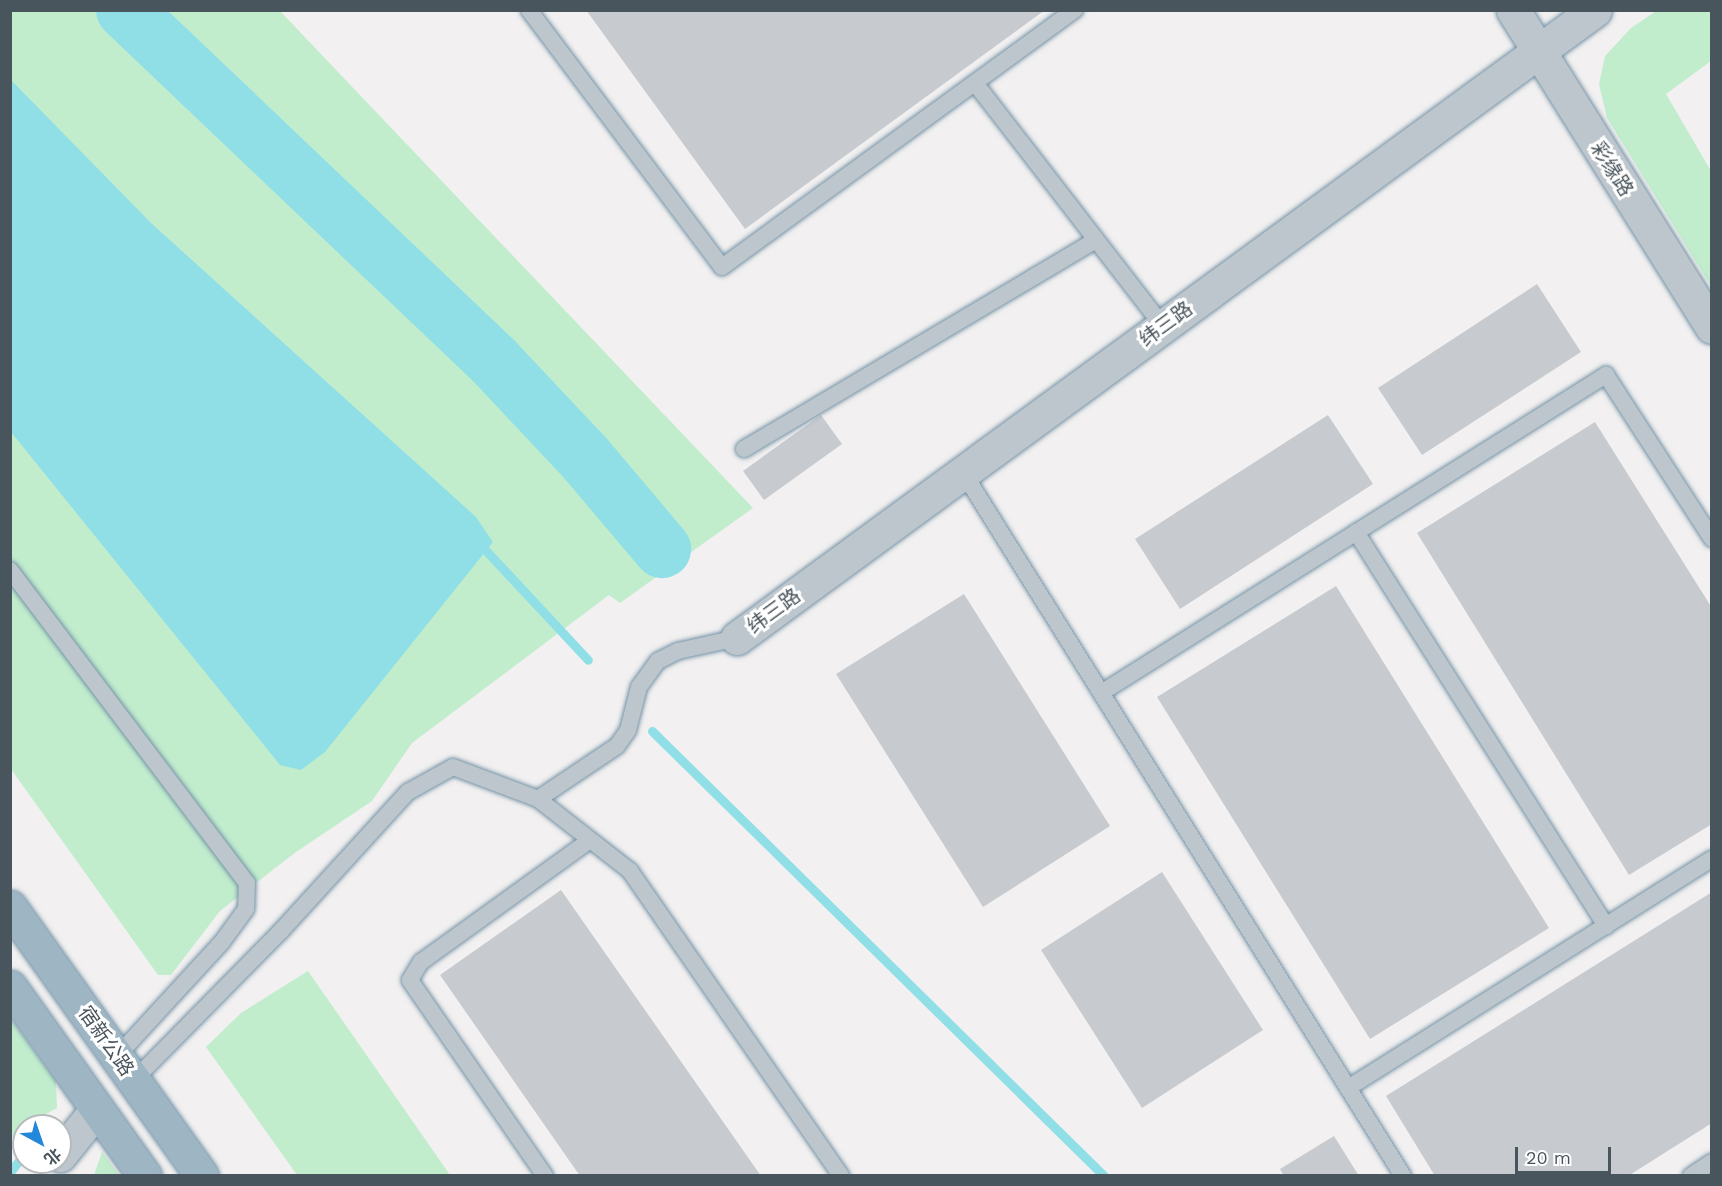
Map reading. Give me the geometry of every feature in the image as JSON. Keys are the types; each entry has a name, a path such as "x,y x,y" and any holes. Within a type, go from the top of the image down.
{"highway":[{"name":"宿新公路","path":"10,907 202,1176"},
{"path":"10,987 145,1176"}],"street":[{"name":"彩缘路","path":"1513,10 1712,327"},
{"name":"纬三路","path":"737,638 1595,10"},
{"path":"72,1140 97,1109"}],"lane":[{"path":"529,10 722,267 1075,10"},
{"path":"975,83 1163,326"},
{"path":"744,449 1096,240"},
{"path":"1101,693 1606,375 1712,539"},
{"path":"963,472 1403,1176"},
{"path":"1356,532 1606,926"},
{"path":"10,570 247,883 246,909 125,1068"},
{"path":"538,800 617,746 628,730 643,680 658,661 678,651 737,638"},
{"path":"125,1068 280,932 408,792 453,767 538,800 630,871 841,1176"},
{"path":"545,1176 410,980 421,962 590,840"},
{"path":"1348,1088 1712,859"},
{"path":"1691,1176 1712,1162"}],"green space":[{"path":"10,11 280,11 753,508 620,603 609,595 412,743 372,801 296,852 220,911 171,975 158,975 11,769"},
{"path":"1656,11 1711,11 1711,61 1666,94 1711,171 1711,286 1607,118 1599,84 1605,56 1631,28"},
{"path":"308,971 450,1175 297,1175 206,1047 241,1013"},
{"path":"10,1018 56,1081 57,1108 46,1114 12,1114 11,1139"},
{"path":"102,1152 119,1175 94,1175"}],"water":[{"path":"10,79 151,223 476,517 493,542 325,752 301,770 280,765 11,432"}],"building":[{"path":"586,10 1045,10 745,229"},
{"path":"1537,284 1581,352 1422,455 1378,388"},
{"path":"821,415 842,444 764,500 743,471"},
{"path":"1328,415 1373,484 1180,609 1135,539"},
{"path":"1595,422 1712,608 1712,824 1629,875 1417,533"},
{"path":"1336,586 1549,928 1370,1039 1157,697"},
{"path":"964,594 1110,826 983,907 836,674"},
{"path":"1162,872 1263,1030 1142,1108 1041,950"},
{"path":"561,890 761,1176 580,1176 440,975"},
{"path":"1712,892 1712,1123 1628,1176 1435,1176 1386,1096"},
{"path":"1334,1136 1359,1176 1284,1176 1280,1169"}],"waterway":[{"path":"125,10 494,361 586,459 662,549"},
{"path":"478,542 588,660"},
{"path":"652,731 1104,1176"}]}
